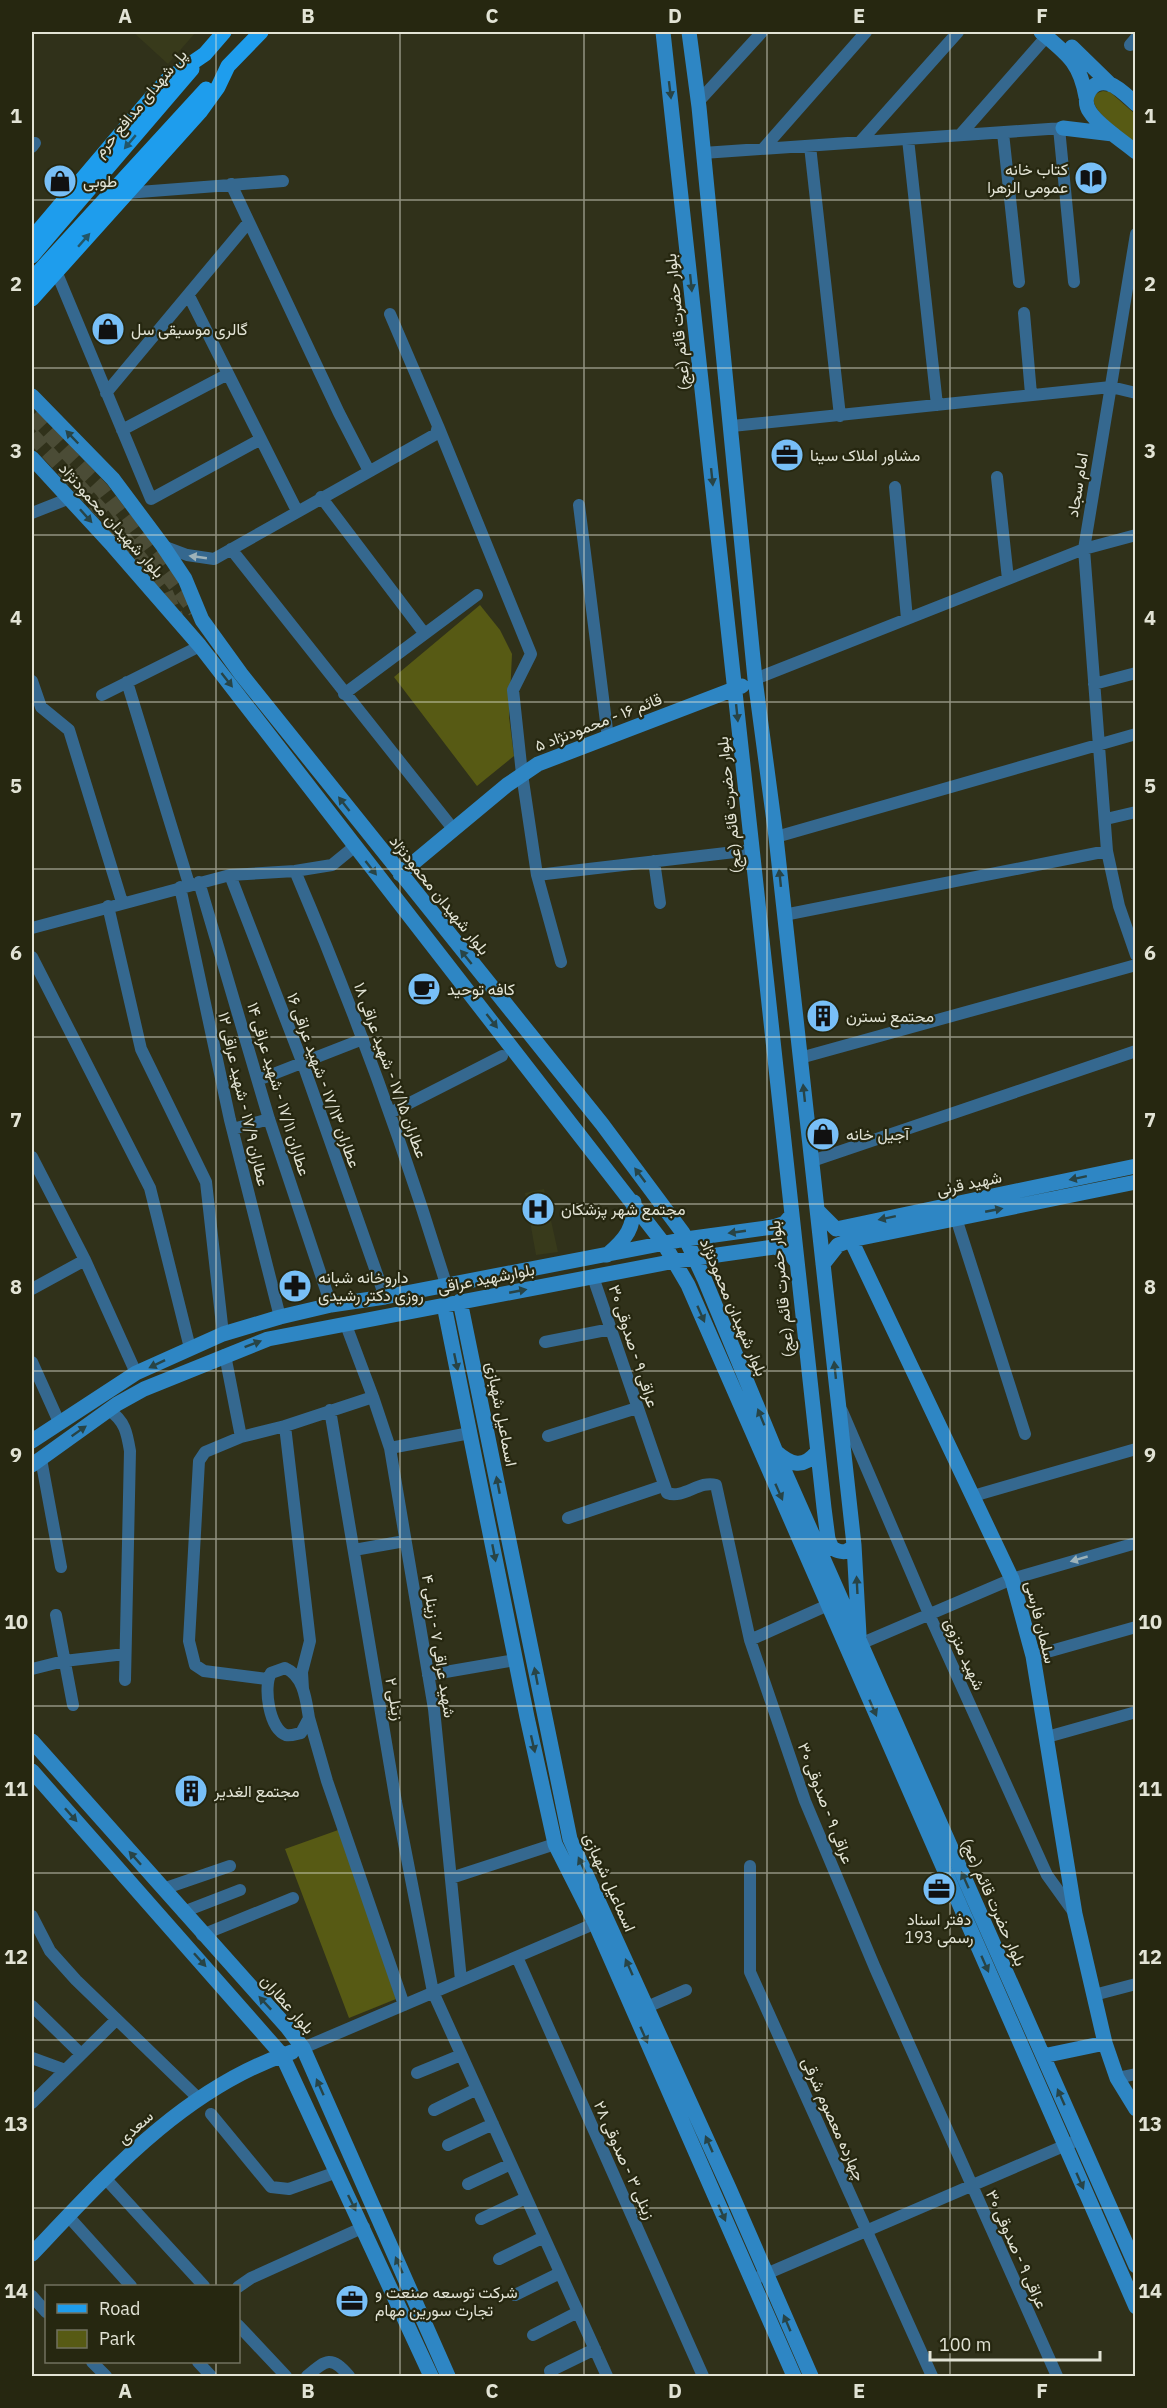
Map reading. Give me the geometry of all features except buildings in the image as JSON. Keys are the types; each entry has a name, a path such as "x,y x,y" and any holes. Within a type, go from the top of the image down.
{"main road":[{"path":"32,238 155,93 185,66 204,54 224,32"},
{"path":"32,279 261,32"},
{"name":"بلوار حضرت قائم (عج)","path":"663,32 817,1452 828,1539 832,1548 841,1552 850,1550 854,1545"},
{"name":"بلوار حضرت قائم (عج)","path":"689,32 699,101 755,679 776,837 854,1545 855,1649 1064,2146 1136,2307"},
{"path":"1048,33 1123,89 1136,104"},
{"path":"1048,33 1077,66 1082,77 1090,114 1136,152"},
{"name":"پل شهدای مدافع حرم","path":"32,256 204,54"},
{"path":"32,300 126,192 200,112 218,87 228,66"},
{"path":"1061,128 1072,122 1090,90 1096,85 1123,89"},
{"path":"1061,128 1115,135"},
{"path":"678,158 703,153"},
{"name":"بلوار شهیدان محمودنژاد","path":"32,396 112,479 185,579 202,620 241,674 602,1124 669,1212 686,1239 695,1259 855,1649"},
{"name":"بلوار شهیدان محمودنژاد","path":"32,458 200,646 354,847 634,1202 664,1244 688,1285 828,1605 855,1649"},
{"name":"قائم ۱۶ - محمودنژاد ۵","path":"400,874 522,774 538,764 735,689 755,679"},
{"name":"شهید قرنی","path":"836,1228 1136,1167"},
{"name":"شهید قرنی","path":"845,1242 1136,1182"},
{"path":"607,1255 620,1245 630,1231 634,1218 634,1202"},
{"path":"817,1210 836,1228"},
{"name":"بلوارشهید عراقی","path":"32,1441 136,1373 223,1334 280,1317 331,1305 385,1297 686,1239 773,1227 785,1223 791,1216"},
{"path":"773,1227 783,1232 784,1239 774,1247"},
{"name":"سلمان فارسی","path":"836,1228 832,1234 832,1241 845,1242 973,1496 1012,1579 1033,1656 1075,1914 1105,2043 1118,2078 1136,2109"},
{"path":"823,1264 845,1242"},
{"path":"774,1247 789,1252 795,1260"},
{"name":"بلوارشهید عراقی","path":"36,1462 109,1410 144,1389 268,1339 460,1301 675,1262 774,1247"},
{"name":"اسماعیل شهبازی","path":"460,1301 570,1839 601,1921 759,2277 811,2376"},
{"name":"اسماعیل شهبازی","path":"444,1305 515,1660 555,1844 601,1921 647,2007 759,2277 794,2376"},
{"path":"776,1452 787,1461 801,1464 817,1452"},
{"name":"بلوار حضرت قائم (عج)","path":"855,1649 1043,2056 1136,2266"},
{"name":"بلوار عطاران","path":"32,1741 202,1935 288,2028 303,2048 448,2376"},
{"path":"32,1771 39,1788 282,2055 364,2227 431,2376"},
{"path":"1043,2056 1105,2043"},
{"name":"سعدی","path":"32,2254 105,2178 175,2115 198,2098 282,2055 303,2048"}],"street":[{"path":"699,101 762,32"},
{"path":"764,149 866,32"},
{"path":"860,142 958,32"},
{"path":"960,135 1048,33"},
{"path":"703,153 1061,128 1074,282"},
{"path":"1003,133 1019,282"},
{"path":"908,139 937,405"},
{"path":"810,146 840,416"},
{"path":"126,192 283,181"},
{"path":"231,184 369,471"},
{"path":"106,393 248,223"},
{"name":"امام سجاد","path":"1136,234 1130,295 1111,387 1084,549 1107,851 1119,906 1136,955"},
{"path":"56,271 151,499 261,439"},
{"path":"189,296 297,511"},
{"path":"1024,313 1031,394"},
{"path":"390,314 531,654 513,690 522,774 537,875 561,962"},
{"path":"122,430 228,374"},
{"path":"732,426 1111,387 1136,393"},
{"path":"163,546 187,555 214,559 321,497 431,438 436,434 438,426"},
{"path":"998,477 1008,579"},
{"path":"895,487 907,619"},
{"path":"321,497 424,633"},
{"path":"32,513 70,498"},
{"path":"579,505 608,738"},
{"path":"755,679 1084,549 1136,535"},
{"path":"231,549 454,830"},
{"path":"344,694 477,595"},
{"path":"102,695 200,646"},
{"path":"1095,684 1136,673"},
{"path":"32,681 40,706 69,730 122,902"},
{"path":"127,682 189,884"},
{"path":"776,837 1136,734"},
{"path":"1106,819 1136,812"},
{"path":"32,928 189,884 230,875 295,871 332,865 354,847"},
{"path":"537,875 752,850"},
{"path":"784,915 1107,851"},
{"path":"654,861 660,903"},
{"name":"عطاران ۱۷/۱۵ - شهید عراقی ۱۸","path":"295,871 332,957 408,1161 446,1284"},
{"name":"عطاران ۱۷/۱۳ - شهید عراقی ۱۶","path":"230,875 303,1064 385,1297"},
{"name":"عطاران ۱۷/۱۱ - شهید عراقی ۱۴","path":"189,884 258,1080 331,1305"},
{"name":"عطاران ۱۷/۹ - شهید عراقی ۱۲","path":"189,884 232,1129 280,1317"},
{"path":"108,906 141,1048 207,1182 223,1334"},
{"path":"32,957 150,1188 190,1348"},
{"path":"800,1058 1136,965"},
{"path":"258,1080 363,1039"},
{"path":"812,1161 1136,1051"},
{"path":"390,1113 502,1056"},
{"path":"232,1129 269,1119"},
{"path":"32,1157 85,1260 136,1373"},
{"path":"956,1218 1025,1434"},
{"path":"32,1289 85,1260"},
{"name":"عراقی ۹ - صدوقی ۳۰","path":"593,1277 667,1493 676,1495 709,1483 716,1485 750,1640 805,1801 971,2186 1057,2376"},
{"name":"شهید عراقی ۷ - زینلی ۴","path":"346,1325 374,1396 390,1448 434,1709 461,1980"},
{"path":"545,1342 611,1329"},
{"path":"225,1355 241,1437"},
{"path":"32,1362 59,1422"},
{"path":"267,1679 204,1671 195,1665 193,1660 189,1641 199,1461 205,1452 241,1437 374,1396"},
{"name":"شهید منزوی","path":"838,1402 929,1614 1047,1875 1075,1914"},
{"path":"548,1436 637,1408"},
{"path":"109,1410 119,1417 127,1429 130,1451 125,1680"},
{"name":"زینلی ۲","path":"330,1410 396,1802 433,1992 607,2376"},
{"path":"285,1425 310,1641 302,1672 309,1719 327,1781 404,2005"},
{"path":"390,1448 470,1433"},
{"path":"973,1496 1136,1449"},
{"path":"36,1462 61,1567"},
{"path":"568,1518 663,1486"},
{"path":"354,1550 405,1541"},
{"path":"855,1649 929,1614 1012,1579 1136,1543"},
{"path":"750,1640 828,1605"},
{"path":"56,1615 73,1705"},
{"path":"1033,1656 1136,1627"},
{"path":"32,1669 64,1661 124,1654"},
{"path":"428,1675 515,1660"},
{"path":"303,1689 293,1671 285,1668 271,1672 267,1679 269,1704 279,1730 285,1735 301,1733 309,1719"},
{"path":"1047,1737 1136,1712"},
{"path":"452,1878 555,1844"},
{"path":"163,1889 230,1866"},
{"name":"چهارده معصوم شرقی","path":"750,1866 750,1971 932,2376"},
{"path":"183,1912 240,1890"},
{"path":"202,1935 293,1899"},
{"path":"32,1916 50,1950 76,1980 198,2098"},
{"path":"303,2048 601,1921"},
{"name":"زینلی ۳ - صدوقی ۲۸","path":"517,1957 703,2376"},
{"path":"1094,1995 1136,1984"},
{"path":"647,2007 686,1989"},
{"path":"32,2006 81,2054"},
{"path":"32,2103 116,2020"},
{"path":"417,2073 461,2055"},
{"path":"32,2058 65,2070"},
{"path":"1118,2078 1136,2074"},
{"path":"434,2110 477,2089"},
{"path":"211,2114 271,2187 289,2189 337,2172"},
{"path":"448,2145 493,2124"},
{"path":"759,2277 1080,2139"},
{"path":"468,2184 511,2164"},
{"path":"105,2178 203,2285"},
{"path":"481,2219 526,2198"},
{"path":"68,2216 130,2285"},
{"path":"240,2286 251,2278 364,2227"},
{"path":"499,2259 544,2237"},
{"path":"515,2295 560,2272"},
{"path":"32,2296 45,2311"},
{"path":"533,2335 578,2312"},
{"path":"240,2327 286,2376"},
{"path":"550,2371 595,2349"},
{"path":"307,2376 324,2362 330,2361 339,2365 349,2376"},
{"path":"94,2363 106,2376"},
{"path":"200,2363 211,2376"}],"shaded area":[{"path":"133,32 196,32 168,64"},
{"name":"مجتمع شهر پزشکان","path":"544,1189 558,1252 536,1255 525,1193"}],"green space":[{"path":"1103,91 1110,92 1135,114 1135,143 1097,109 1094,101 1095,95"},
{"path":"480,605 500,630 512,654 509,717 514,756 477,786 394,677"},
{"path":"341,1829 396,1999 349,2018 285,1849"}],"tunnel":[{"path":"32,416 102,490 195,611"},
{"path":"32,435 111,521 164,589 176,617"}],"place":[{"name":"کتاب خانه عمومی الزهرا","path":"1091,178"},
{"name":"طوبی","path":"60,181"},
{"name":"گالری موسیقی سل","path":"108,329"},
{"name":"مشاور املاک سینا","path":"787,455"},
{"name":"کافه توحید","path":"424,989"},
{"name":"محتمع نسترن","path":"823,1016"},
{"name":"آجیل خانه","path":"823,1134"},
{"name":"مجتمع شهر پزشکان","path":"538,1209"},
{"name":"داروخانه شبانه روزی دکتر رشیدی","path":"295,1286"},
{"name":"مجتمع الغدیر","path":"191,1791"},
{"name":"دفتر اسناد رسمی 193","path":"939,1889"},
{"name":"شرکت توسعه صنعت و تجارت سورین مهام","path":"352,2301"}]}
